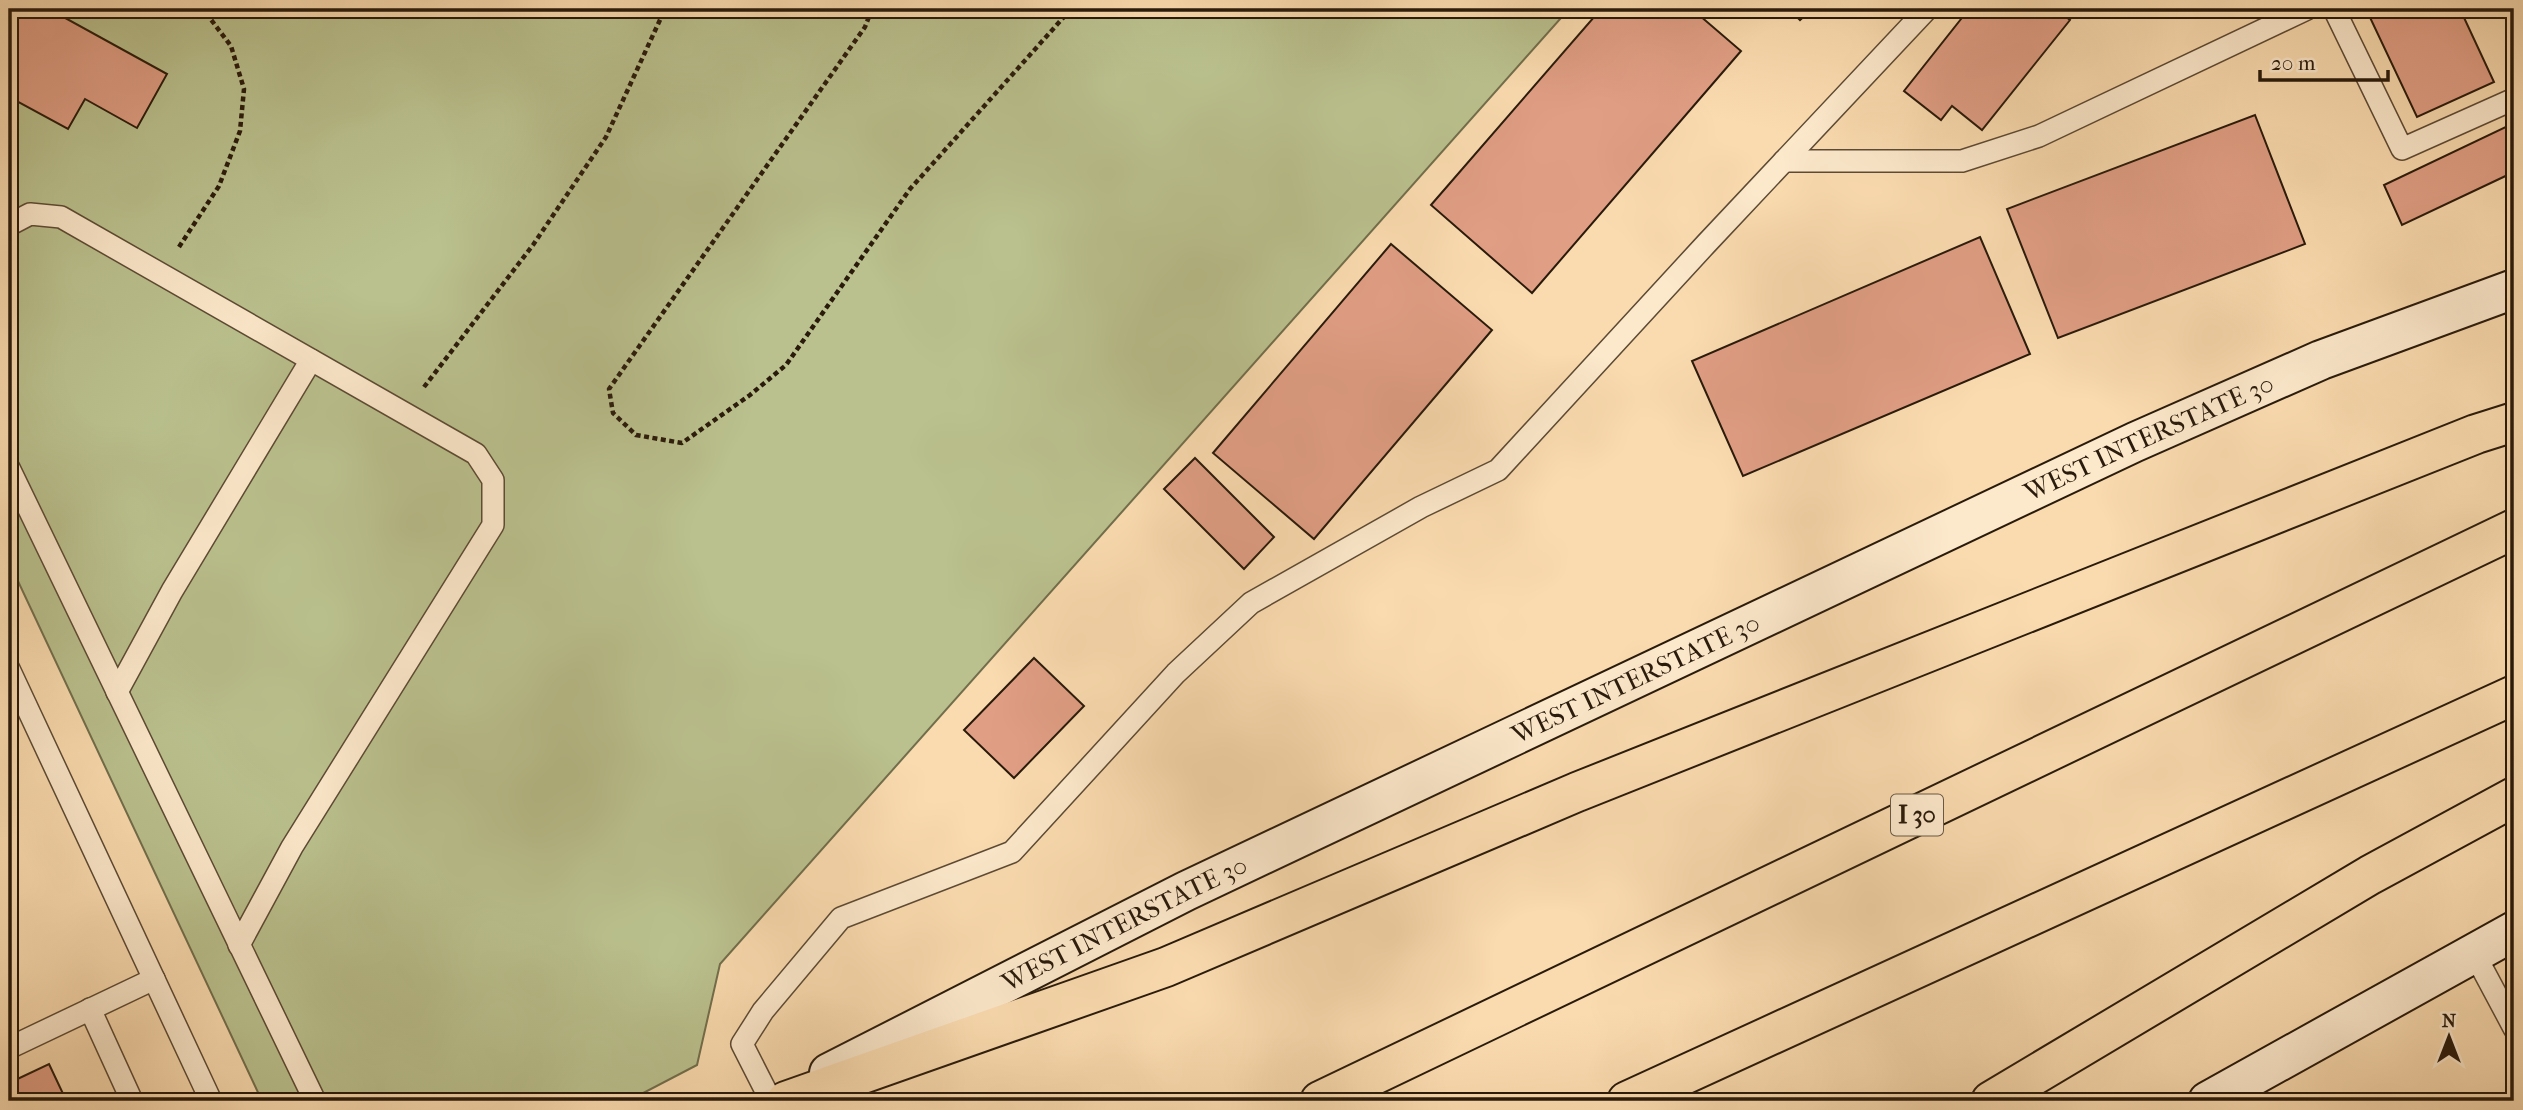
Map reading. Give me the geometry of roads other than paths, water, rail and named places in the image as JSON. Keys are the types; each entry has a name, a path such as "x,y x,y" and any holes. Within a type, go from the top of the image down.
{"highway":[{"path":"786,1101 1166,967 1577,792 2476,434 2514,422"},
{"name":"I 30","path":"1320,1101 2514,529"},
{"path":"1627,1101 2514,695"},
{"path":"1991,1101 2370,875 2514,797"}],"main road":[{"name":"WEST INTERSTATE 30","path":"771,1101 1186,891 2135,442 2321,360 2514,289"},
{"path":"2208,1101 2514,931"}],"lane":[{"path":"771,1101 742,1044 763,1011 841,918 1012,852 1176,673 1251,603 1421,507 1498,470 1927,9"},
{"path":"1784,160 1962,161 2039,136 2307,9"},
{"path":"2334,9 2402,149 2514,99"},
{"path":"9,225 30,214 61,217 476,454 493,480 493,525 292,847 239,944"},
{"path":"117,692 172,591 311,360"},
{"path":"9,468 315,1101"},
{"path":"9,669 211,1101"},
{"path":"2474,953 2514,1028"},
{"path":"9,1048 154,979"},
{"path":"90,1009 132,1101"}]}
